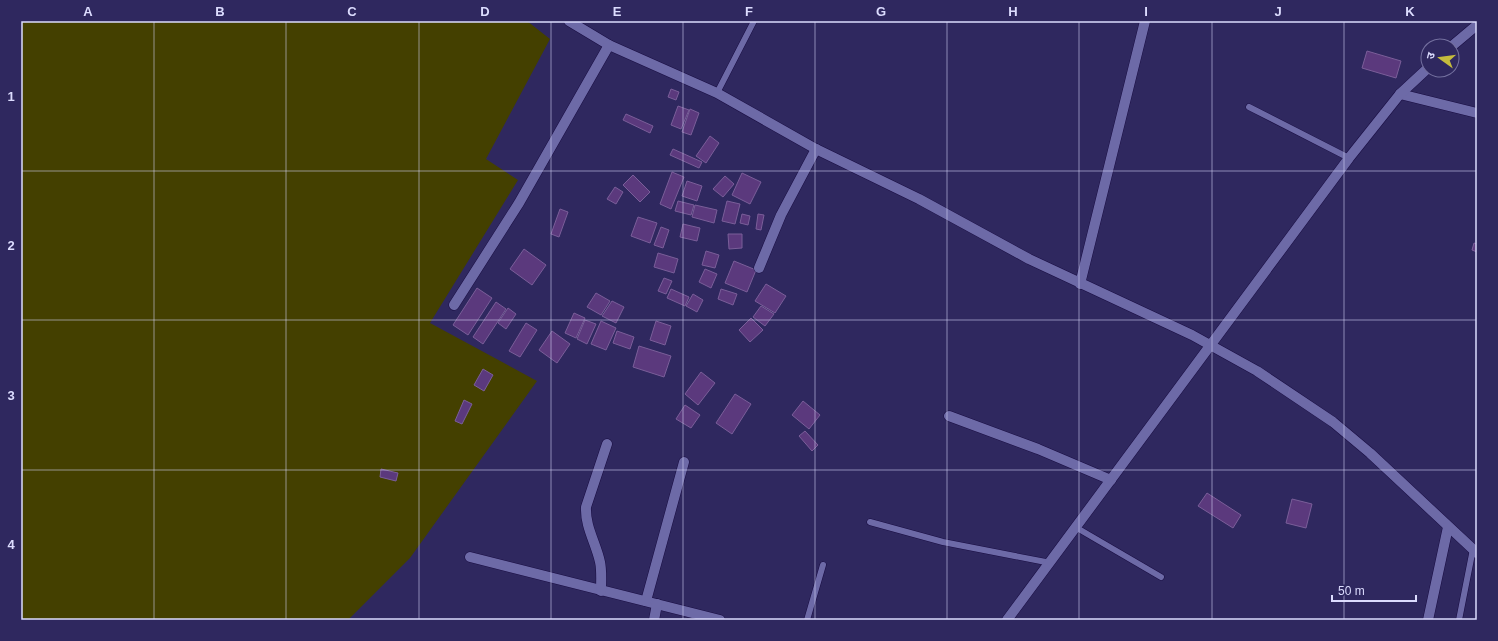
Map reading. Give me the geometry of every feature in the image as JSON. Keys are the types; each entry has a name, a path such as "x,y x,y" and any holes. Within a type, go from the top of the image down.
{"street":[{"path":"569,21 609,44 716,92 816,149 919,199 1010,249 1080,284 1210,344 1257,371 1333,422 1370,453 1475,551"},
{"path":"1080,284 1145,21"},
{"path":"1460,39 1477,25"},
{"path":"454,305 519,203 609,44"},
{"path":"1007,620 1077,528 1210,344 1349,158 1400,94 1420,75"},
{"path":"1400,94 1477,113"},
{"path":"759,268 781,215 816,149"},
{"path":"949,416 1038,449 1111,480"},
{"path":"601,591 600,563 588,527 586,507 607,444"},
{"path":"646,601 684,462"},
{"path":"1428,620 1448,527"},
{"path":"470,557 720,620"},
{"path":"654,620 657,604"}],"lane":[{"path":"716,92 754,21"},
{"path":"1249,107 1349,158"},
{"path":"870,522 943,542 1051,563"},
{"path":"1077,528 1161,577"},
{"path":"1460,620 1475,551"},
{"path":"807,620 823,565"}],"shaded area":[{"path":"21,21 527,21 550,39 486,159 518,180 430,323 537,381 410,558 348,620 21,620"}],"building":[{"path":"1367,51 1401,61 1396,78 1362,68"},
{"path":"671,89 679,92 676,100 668,97"},
{"path":"678,106 689,110 681,129 671,125"},
{"path":"690,109 699,113 691,135 682,132"},
{"path":"626,114 653,126 650,133 623,120"},
{"path":"710,136 719,143 706,163 696,156"},
{"path":"673,149 702,162 699,168 670,155"},
{"path":"672,172 684,177 671,209 660,204"},
{"path":"742,173 761,182 750,204 732,195"},
{"path":"633,175 650,192 640,202 623,185"},
{"path":"725,176 734,184 723,197 713,189"},
{"path":"687,181 702,186 697,201 682,196"},
{"path":"615,187 623,192 616,204 607,199"},
{"path":"678,201 694,205 691,215 675,211"},
{"path":"727,201 740,204 735,224 722,221"},
{"path":"695,205 717,210 714,223 692,217"},
{"path":"560,209 568,212 559,237 551,234"},
{"path":"742,214 750,216 748,225 740,223"},
{"path":"758,214 764,215 761,230 756,229"},
{"path":"638,217 657,223 650,243 631,236"},
{"path":"683,224 700,228 697,241 680,237"},
{"path":"661,227 669,230 663,248 654,245"},
{"path":"728,234 742,234 742,248 729,249"},
{"path":"1474,243 1477,244 1477,252 1472,250"},
{"path":"524,249 546,265 532,285 510,269"},
{"path":"706,251 719,255 715,268 702,265"},
{"path":"658,253 678,259 674,273 654,267"},
{"path":"734,261 756,270 747,292 725,283"},
{"path":"705,269 717,274 711,288 699,282"},
{"path":"664,278 672,281 666,294 658,291"},
{"path":"766,284 786,296 775,313 755,301"},
{"path":"477,288 492,298 468,335 453,325"},
{"path":"671,289 689,297 685,306 667,298"},
{"path":"721,289 737,294 733,305 718,299"},
{"path":"596,293 610,301 601,315 587,307"},
{"path":"693,294 703,300 697,312 686,306"},
{"path":"612,301 624,307 616,323 602,316"},
{"path":"496,302 506,309 483,344 473,337"},
{"path":"761,306 774,314 765,326 753,317"},
{"path":"508,308 516,314 506,329 498,323"},
{"path":"574,313 585,318 576,338 565,333"},
{"path":"751,318 763,330 750,342 739,330"},
{"path":"585,320 596,324 587,344 577,339"},
{"path":"601,321 616,328 606,350 591,344"},
{"path":"656,321 671,326 665,345 650,340"},
{"path":"526,323 537,330 520,357 509,351"},
{"path":"552,331 570,344 557,363 539,350"},
{"path":"617,331 634,337 630,349 613,343"},
{"path":"639,346 671,356 664,377 633,367"},
{"path":"483,369 493,375 484,391 474,385"},
{"path":"701,372 715,383 698,405 685,394"},
{"path":"735,394 751,404 732,434 716,423"},
{"path":"464,400 472,404 462,424 455,421"},
{"path":"803,401 820,415 809,429 792,415"},
{"path":"685,405 700,415 691,428 676,419"},
{"path":"805,431 818,445 812,451 799,436"},
{"path":"381,469 398,473 396,481 380,477"},
{"path":"1207,493 1241,515 1233,528 1198,506"},
{"path":"1292,499 1312,504 1306,528 1286,523"}]}
